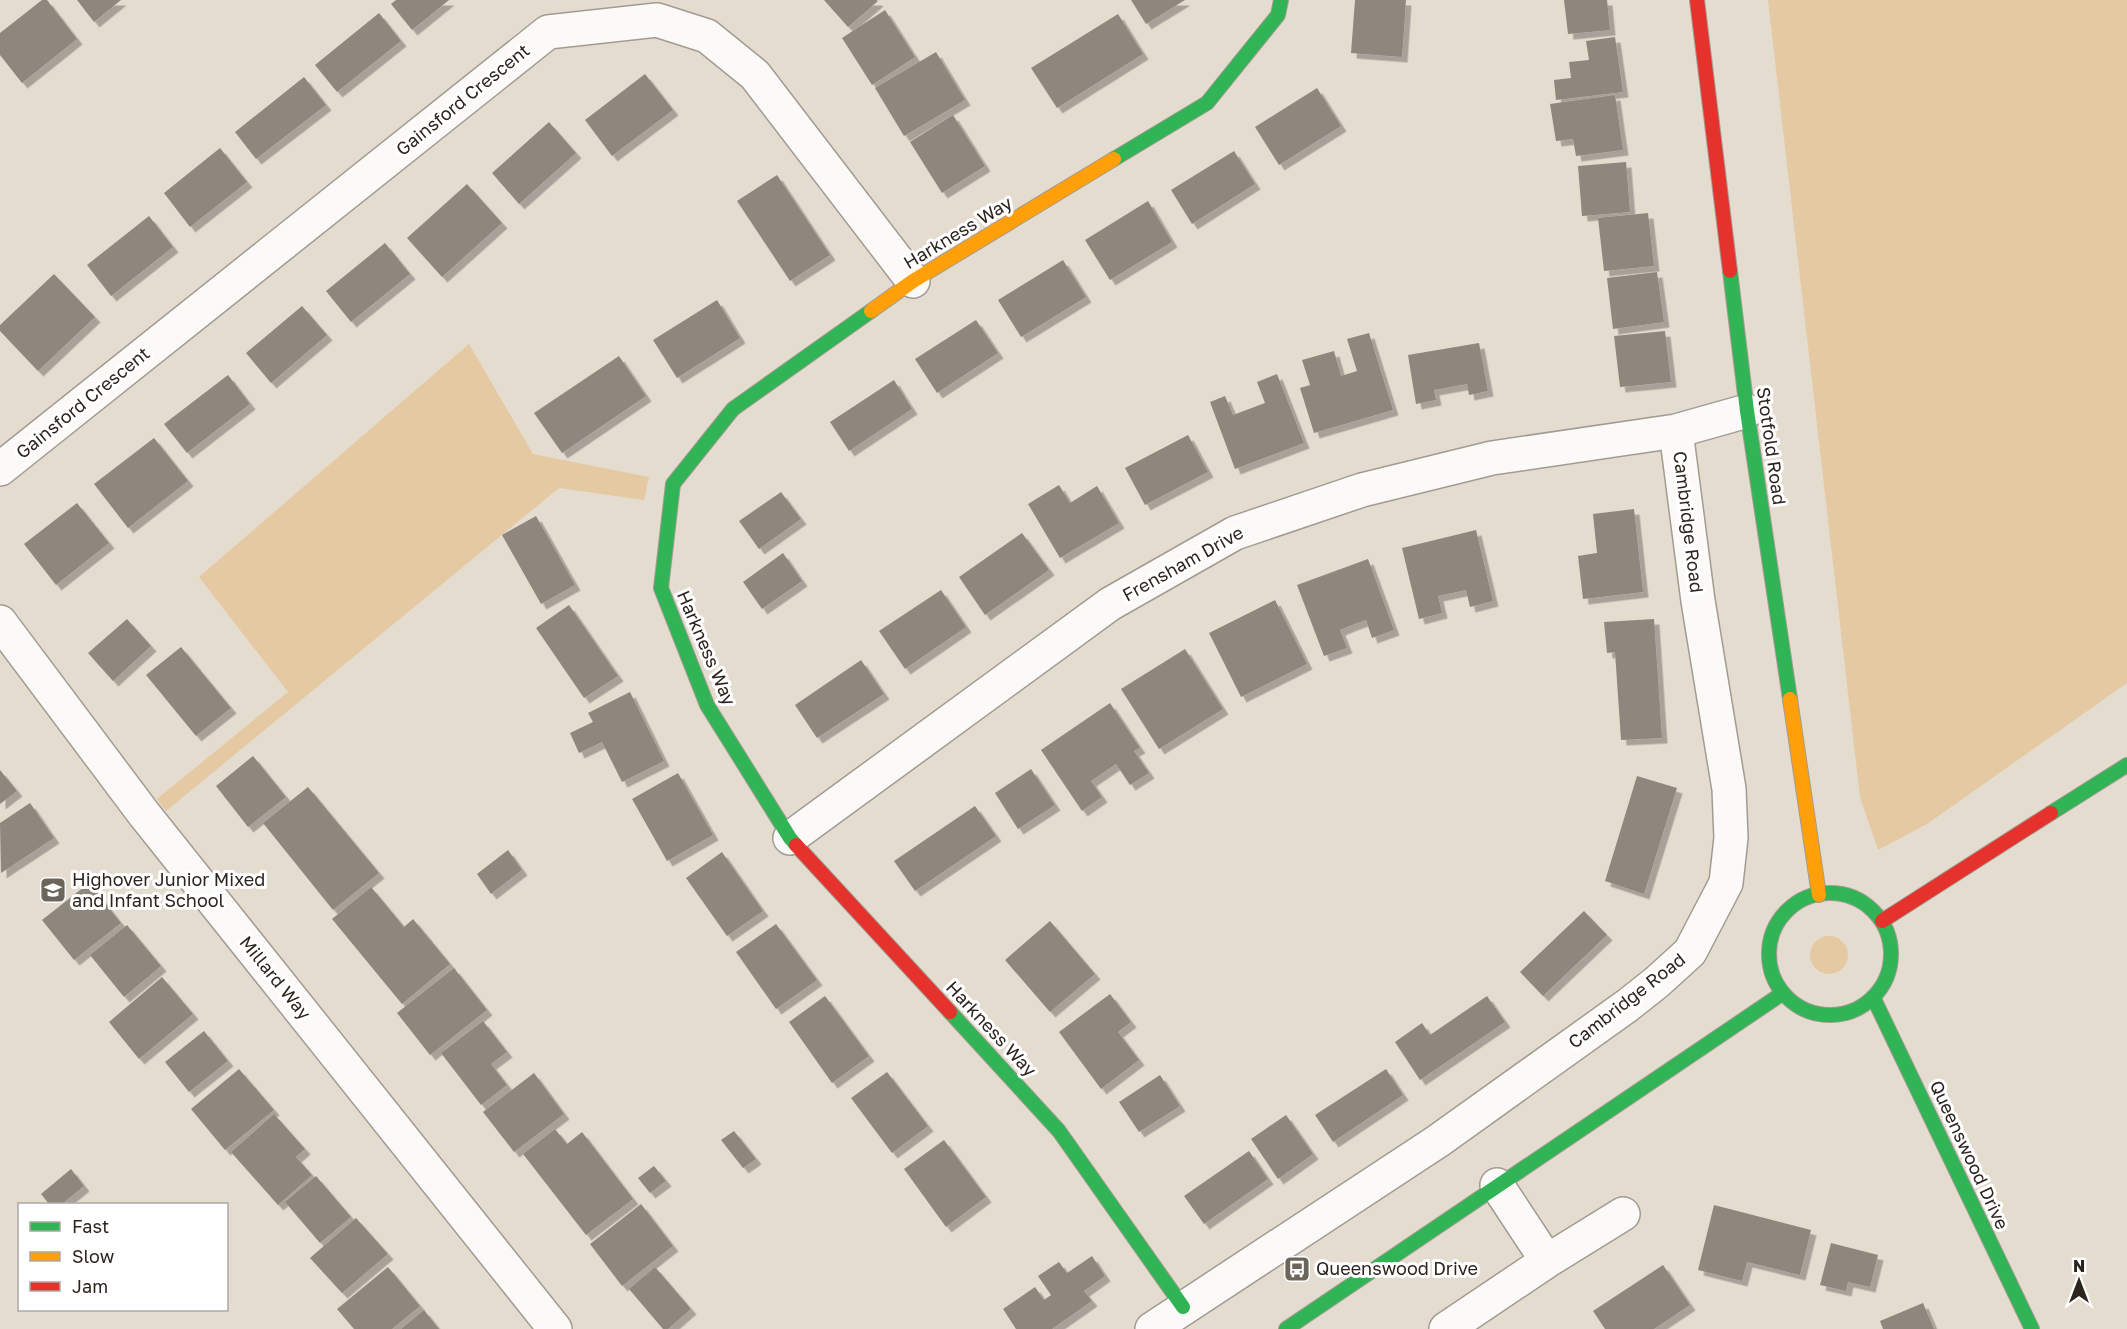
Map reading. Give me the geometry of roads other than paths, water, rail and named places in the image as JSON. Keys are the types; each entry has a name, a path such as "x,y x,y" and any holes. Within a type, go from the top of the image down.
{"street":[{"name":"Harkness Way","path":"1183,1307 1059,1131 790,838 707,705 661,588 673,484 733,408 913,282 1207,103 1278,15 1281,0"},
{"name":"Stotfold Road","path":"1697,0 1747,411 1819,895"},
{"name":"Gainsford Crescent","path":"0,469 548,32 657,20 707,36 755,75 913,282"},
{"name":"Frensham Drive","path":"790,838 1110,604 1235,532 1362,490 1492,458 1676,431 1747,411"},
{"name":"Cambridge Road","path":"1152,1329 1438,1141 1628,1005 1690,952 1726,883 1731,838 1729,789 1698,601 1676,431"},
{"name":"Millard Way","path":"0,622 144,814 555,1329"},
{"path":"1882,921 2127,765"},
{"path":"1844,894 1864,903 1882,921 1889,938 1891,957 1887,976 1873,998 1849,1012 1832,1015 1812,1013 1796,1005 1783,993 1774,979 1768,961 1770,939 1776,925 1792,906 1801,900 1819,895 1844,894"},
{"path":"1286,1329 1783,993"},
{"name":"Queenswood Drive","path":"1873,998 2032,1329"},
{"path":"1497,1185 1547,1261"},
{"path":"1446,1329 1547,1261 1623,1214"}],"place":[{"name":"Highover Junior Mixed and Infant School","path":"53,890"},
{"name":"Queenswood Drive","path":"1297,1269"}]}
